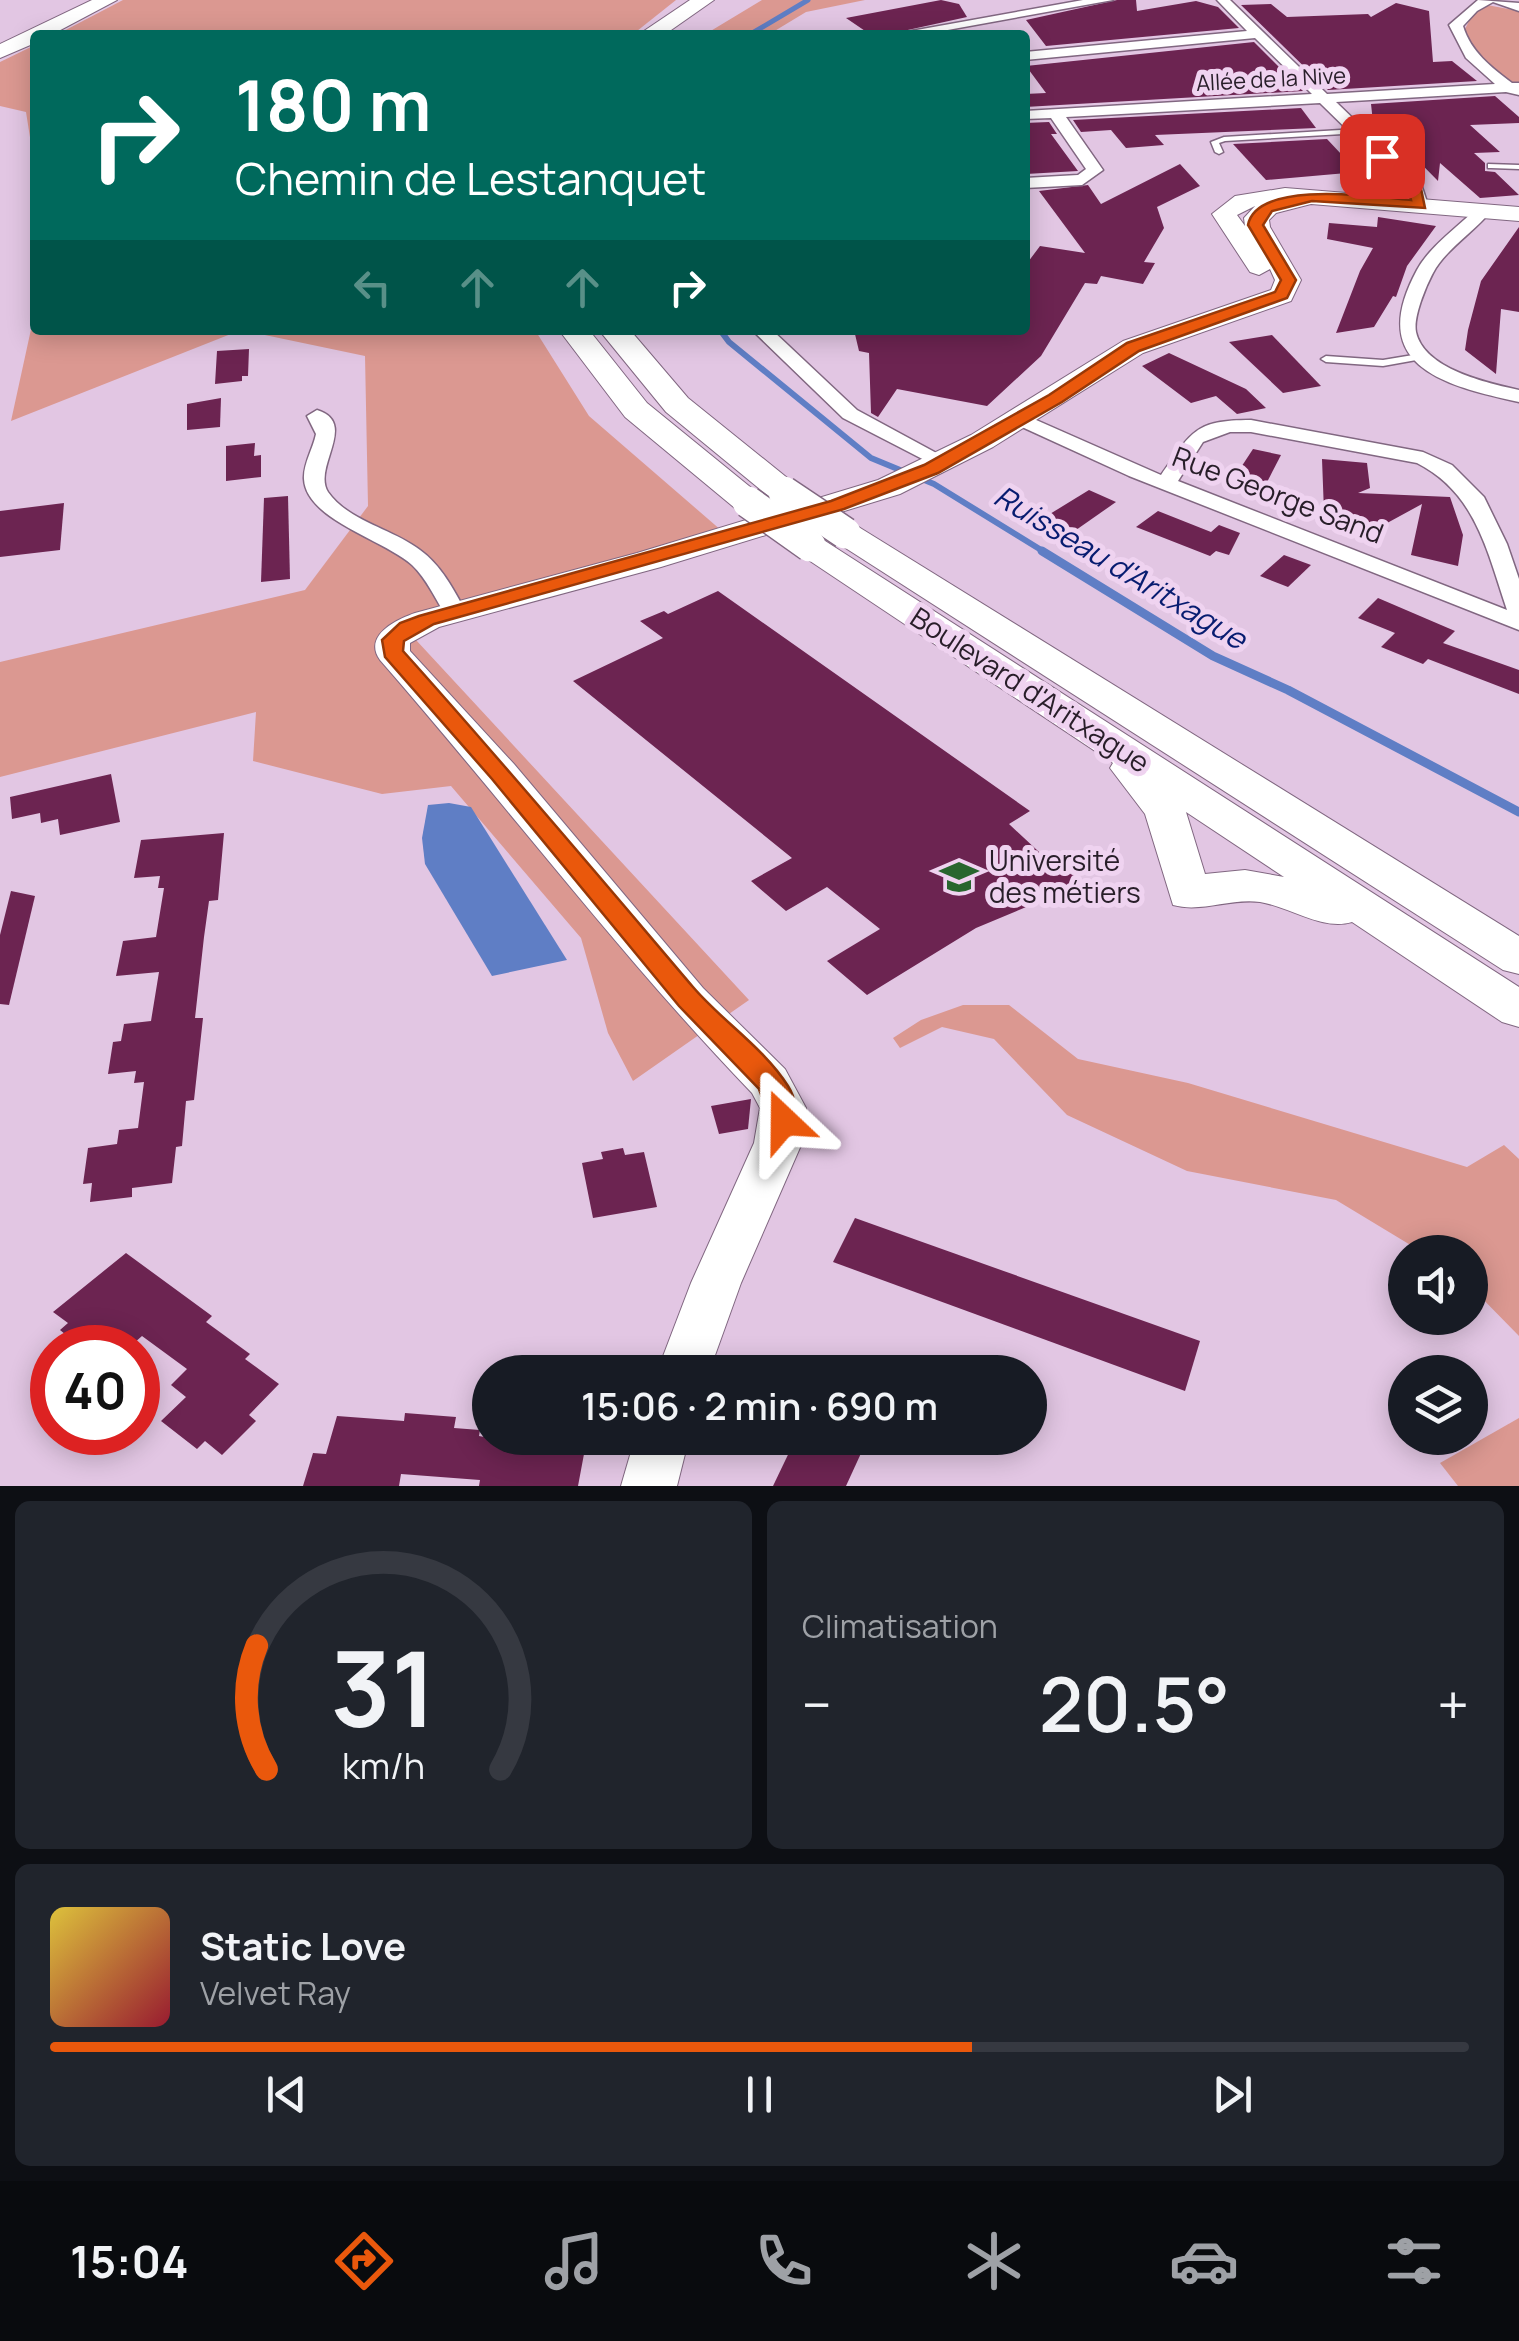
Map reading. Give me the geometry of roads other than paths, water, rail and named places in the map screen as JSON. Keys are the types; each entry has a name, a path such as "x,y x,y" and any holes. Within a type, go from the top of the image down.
{"main road":[{"path":"657,30 704,0"},
{"path":"690,30 732,0"},
{"name":"Boulevard d'Aritxague","path":"578,335 636,410 748,502 828,540 1519,958"},
{"name":"Boulevard d'Aritxague","path":"618,335 677,405 784,492 828,540 1105,739 1519,1010"},
{"path":"1105,739 1164,811 1189,894 1207,886 1239,884 1293,892 1399,931"}],"street":[{"path":"45,30 107,0"},
{"path":"926,30 1107,0"},
{"path":"1223,0 1415,187 1420,205"},
{"path":"1488,0 1463,15 1456,25 1458,36 1473,59 1516,90"},
{"path":"1498,0 1519,8"},
{"path":"1030,56 1257,34"},
{"path":"0,52 30,37"},
{"name":"Allée de la Nive","path":"1030,115 1516,90"},
{"path":"1030,183 1082,180 1095,170 1056,114"},
{"path":"689,1355 778,1143 783,1108 769,1081 688,999 392,652 393,640 408,627 455,612 649,560 923,472 1133,347 1282,295 1288,280 1286,271 1259,235 1256,218 1267,208 1312,197 1519,214"},
{"path":"1483,211 1426,269 1407,322 1411,347 1420,357 1463,380 1519,396"},
{"path":"766,335 850,414 923,472"},
{"name":"Rue George Sand","path":"1025,414 1166,483 1519,623"},
{"path":"317,416 326,423 328,434 312,476 316,489 349,517 414,555 429,570 455,612"},
{"path":"1166,483 1180,465 1190,440 1208,429 1228,425 1400,452 1435,462 1447,467 1476,495 1519,614"},
{"path":"650,1486 658,1455"}],"lane":[{"path":"1219,152 1215,142 1224,139 1357,131"},
{"path":"1491,166 1519,167"},
{"path":"1326,359 1384,363 1420,357"}],"water":[{"path":"428,805 471,807 567,960 492,976 425,864 422,838"}],"waterway":[{"name":"Ruisseau d'Aritxague","path":"757,30 808,0"},
{"name":"Ruisseau d'Aritxague","path":"724,335 871,458 934,484 1046,553"},
{"name":"Ruisseau d'Aritxague","path":"1042,551 1213,656 1288,690 1519,812"}],"place":[{"name":"Université des métiers","path":"959,877"}]}
